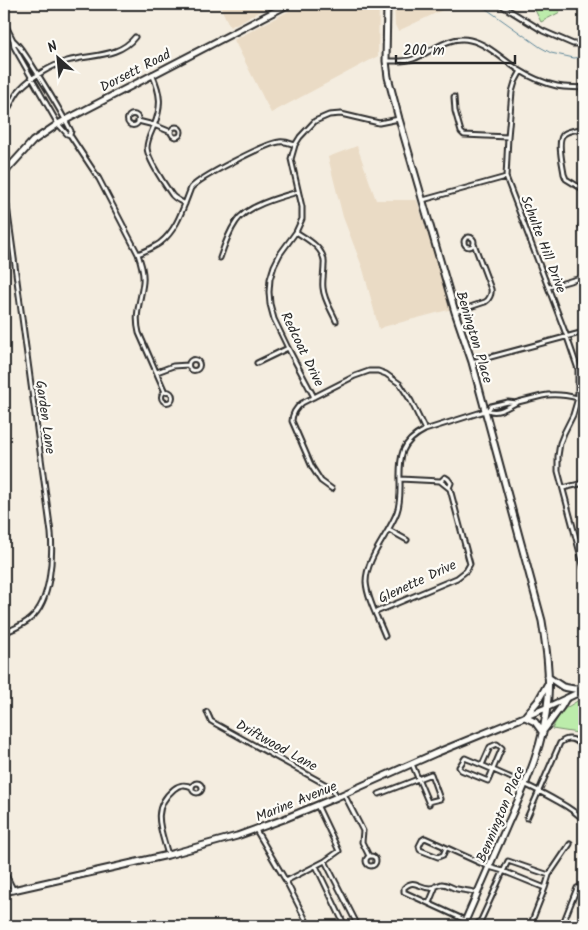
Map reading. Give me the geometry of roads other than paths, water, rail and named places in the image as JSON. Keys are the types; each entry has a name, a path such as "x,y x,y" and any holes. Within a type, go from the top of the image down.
{"main road":[{"name":"Dorsett Road","path":"4,173 32,141 65,119 289,4"},
{"name":"Benington Place","path":"387,4 386,61 388,77 455,312 487,410 542,621 548,680 546,708"},
{"path":"565,699 543,733 535,722 525,717 538,701 548,680 563,686 583,690"},
{"name":"Marine Avenue","path":"4,892 205,846 256,830 525,717 583,690"},
{"name":"Bennington Place","path":"463,926 536,757 543,733 546,708"}],"street":[{"path":"499,4 543,31 573,44 584,44"},
{"path":"4,22 13,40 38,74 65,119 71,131 70,135"},
{"path":"4,112 20,88 38,74 68,60 111,53 129,45 135,37"},
{"path":"386,61 406,61 448,41 459,38 480,43 521,71 540,80 558,86 584,88 584,128 565,133 561,136 560,142 566,179 584,190"},
{"path":"13,40 14,47 58,124 70,135 100,179 138,254 144,280 136,322 165,392"},
{"name":"Schulte Hill Drive","path":"521,71 512,92 506,177 578,369 578,398 573,415 560,443 558,471 584,568"},
{"path":"152,74 160,101 158,114 148,140 147,148 154,167 174,197 185,204"},
{"path":"454,96 455,111 461,132 464,135 508,137"},
{"path":"138,254 159,244 170,233 178,220 191,188 204,177 264,146 280,142 295,145 315,121 329,115 341,114 379,123 399,119"},
{"path":"138,121 171,132"},
{"name":"Redcoat Drive","path":"295,145 291,159 302,207 302,219 274,266 270,279 270,304 274,319 314,397 297,408 292,416 292,421 320,481 332,489"},
{"path":"422,200 506,177"},
{"name":"Garden Lane","path":"4,184 52,549 50,571 42,603 35,615 4,633"},
{"path":"220,258 236,222 242,216 268,201 298,192"},
{"path":"581,226 584,220"},
{"path":"296,232 314,244 321,252 325,262 322,287 336,321"},
{"path":"455,312 487,301 492,293 474,244"},
{"path":"548,287 584,277"},
{"path":"472,362 584,332"},
{"path":"257,364 288,348"},
{"path":"157,372 173,366 188,365"},
{"path":"314,397 355,376 369,371 378,371 400,384 411,401 425,430"},
{"path":"386,636 366,584 371,560 389,530 397,512 401,460 406,445 416,435 425,430 487,410 491,406 560,394 578,398"},
{"path":"400,479 441,481 445,478 451,483 449,488 441,481"},
{"path":"563,488 584,483"},
{"name":"Glenette Drive","path":"376,612 457,578 466,571 470,564 469,557 449,488"},
{"path":"389,530 407,540"},
{"path":"577,540 584,538"},
{"path":"583,690 584,701"},
{"name":"Driftwood Lane","path":"207,712 211,721 332,788 337,797"},
{"name":"Bennington Place","path":"527,818 550,768 557,747 567,739 574,739 584,748"},
{"path":"482,765 490,746 497,744 502,748 494,770 488,781 459,768 465,758 494,770 539,790 568,807 584,822"},
{"path":"379,794 418,778 431,774 440,799 428,803 418,778 412,764"},
{"path":"168,855 159,818 162,802 177,787 182,785 192,787"},
{"path":"344,794 363,831 362,842 369,856"},
{"path":"286,881 340,851 317,805"},
{"path":"256,830 286,881 309,926"},
{"path":"446,848 442,855 438,857 420,850 418,846 424,838 489,867 545,888"},
{"path":"530,926 549,875 570,844"},
{"path":"325,861 358,926"},
{"name":"Bennington Place","path":"475,926 481,920 508,861 549,875"},
{"path":"316,866 345,926"},
{"path":"4,872 13,889"},
{"path":"465,920 404,892 404,888 412,883 426,888 432,888 441,884 477,893"},
{"path":"562,926 577,888 584,885"},
{"path":"429,903 436,886"}],"waterway":[{"path":"476,4 485,8 551,53 574,58 584,57"}]}
